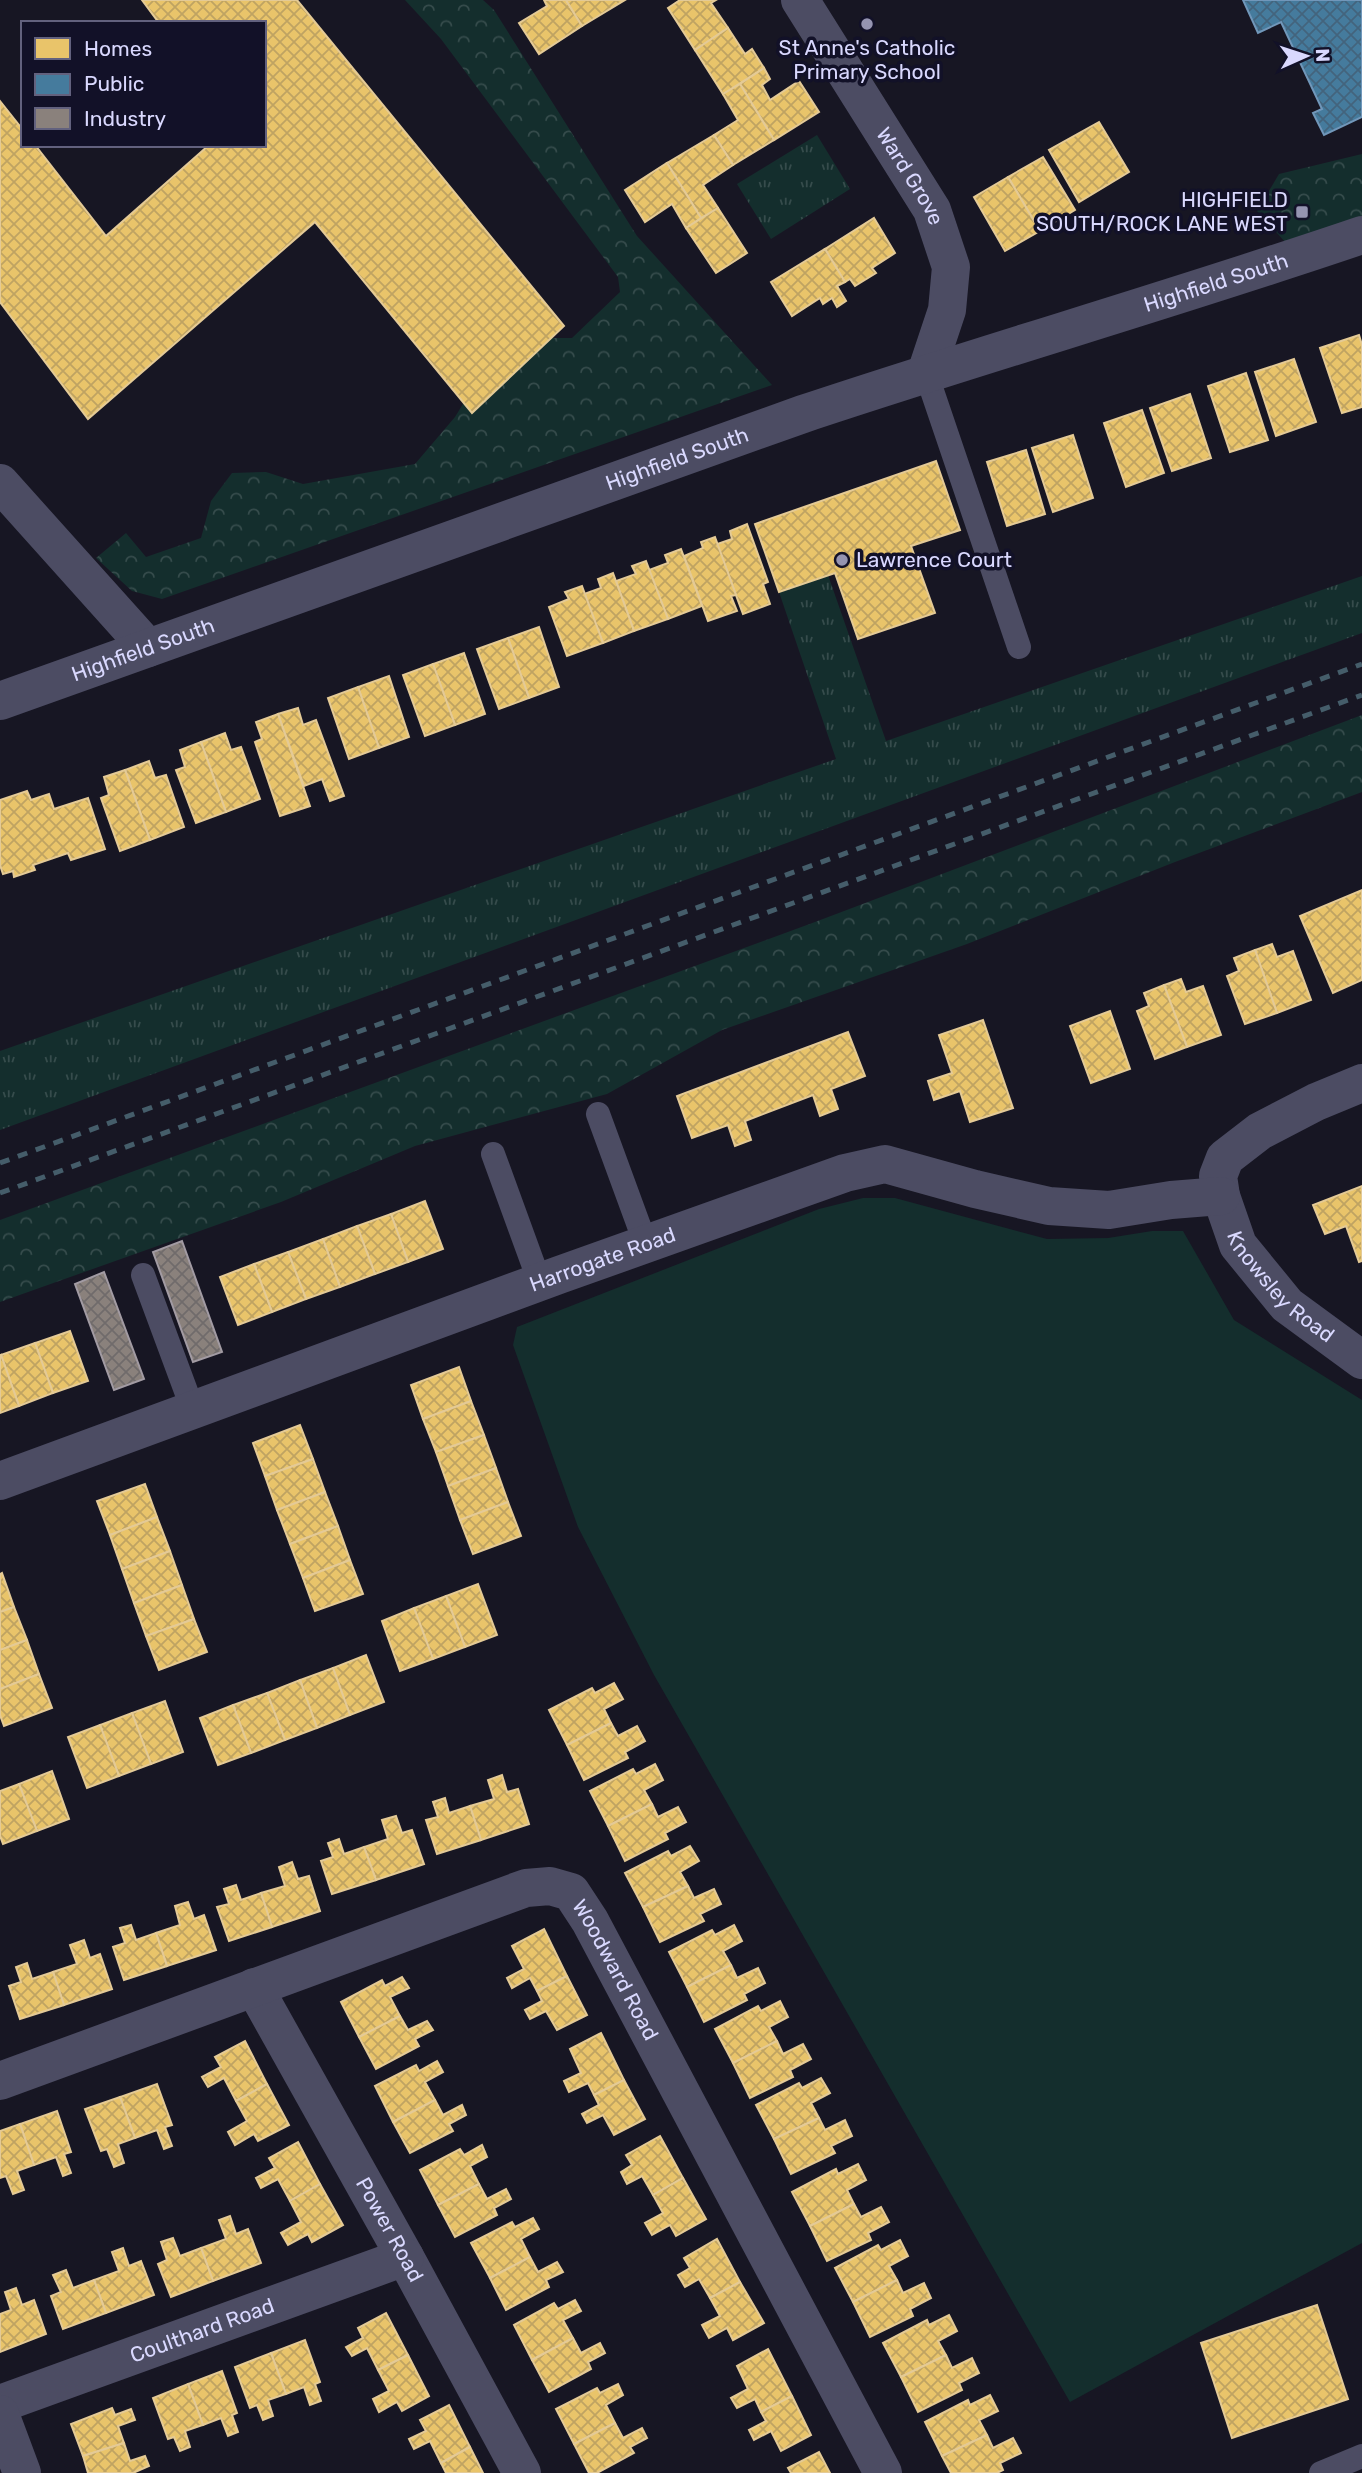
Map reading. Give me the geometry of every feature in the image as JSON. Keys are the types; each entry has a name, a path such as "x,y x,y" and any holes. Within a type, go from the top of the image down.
{"street":[{"name":"Ward Grove","path":"800,0 932,211 944,244 951,267 947,310 926,373"},
{"name":"Highfield South","path":"0,701 799,415 926,373 1238,278 1362,235"},
{"path":"0,483 148,648"},
{"path":"1222,1196 1218,1176 1225,1158 1260,1131 1316,1102 1362,1083"},
{"name":"Harrogate Road","path":"0,1481 646,1245 845,1174 885,1164 1049,1206 1109,1210 1171,1200 1222,1196"},
{"name":"Knowsley Road","path":"1222,1196 1238,1245 1287,1305 1362,1360"},
{"name":"Woodward Road","path":"0,2081 526,1888 550,1886 571,1892 590,1921 883,2473"},
{"name":"Power Road","path":"254,1987 522,2473"},
{"name":"Coulthard Road","path":"0,2404 405,2257"},
{"path":"0,2414 22,2473"}],"lane":[{"path":"926,373 1019,647"},
{"path":"598,1114 646,1245"},
{"path":"494,1154 540,1283"},
{"path":"143,1275 193,1410"},
{"path":"1321,2473 1362,2456"}],"green space":[{"path":"405,0 483,0 494,10 637,236 772,385 162,599 132,591 96,558 126,533 146,557 201,538 211,501 232,473 266,472 303,484 415,464 455,417 485,368 549,338 572,338 620,292 618,277 441,39"},
{"path":"817,135 850,189 771,239 737,184"},
{"path":"1362,154 1362,233 1286,243 1257,211 1279,174"},
{"path":"828,575 886,741 1362,576 1362,633 0,1130 0,1051 836,759 779,592"},
{"path":"1362,715 1362,792 967,944 722,1030 607,1094 415,1146 281,1202 0,1302 0,1220 815,922"},
{"path":"863,1198 895,1198 1047,1239 1108,1238 1152,1231 1183,1231 1234,1320 1362,1400 1362,2243 1070,2402 654,1675 578,1527 513,1345 517,1327 819,1209"}],"building: Homes":[{"path":"142,0 297,0 564,326 472,413 315,222 88,419 0,302 0,101 21,127 21,147 37,147 106,236 207,147 266,147 266,21 158,21"},
{"path":"544,0 566,0 582,26 539,54 519,23 547,6"},
{"path":"566,0 625,0 582,26"},
{"path":"680,0 716,0 711,3 728,28 695,50 668,8"},
{"path":"728,28 745,54 752,49 764,68 723,94 695,50"},
{"path":"764,68 770,79 762,85 770,100 799,81 819,112 774,140 740,84"},
{"path":"740,84 774,140 733,165 714,135 738,120 723,94"},
{"path":"1099,122 1129,172 1079,202 1049,150"},
{"path":"714,135 733,165 703,185 718,208 701,218 667,163"},
{"path":"1043,157 1075,210 1040,231 1008,177"},
{"path":"667,163 701,218 686,228 672,204 645,222 625,190"},
{"path":"1008,177 1040,231 1005,251 974,197"},
{"path":"718,208 747,253 716,273 686,228"},
{"path":"874,218 895,253 872,268 876,273 855,286 850,279 845,282 825,249"},
{"path":"825,249 845,282 837,286 846,301 837,307 832,298 823,304 820,298 792,316 771,282"},
{"path":"1359,335 1362,345 1362,407 1342,413 1320,348"},
{"path":"1294,359 1316,422 1276,436 1255,372"},
{"path":"1246,373 1268,440 1230,452 1208,386"},
{"path":"1190,394 1211,458 1172,471 1150,408"},
{"path":"1142,410 1164,473 1126,487 1104,423"},
{"path":"1073,435 1093,498 1053,512 1032,448"},
{"path":"1026,450 1045,514 1007,526 987,462"},
{"name":"Lawrence Court","path":"936,461 960,530 911,546 935,613 858,639 835,573 779,592 755,524"},
{"path":"747,524 768,582 763,584 770,604 743,614 717,544 732,539 730,531"},
{"path":"715,537 736,595 731,596 737,611 708,621 684,556 703,548 701,542"},
{"path":"681,549 702,606 668,619 649,570 668,563 665,555"},
{"path":"646,561 668,619 634,631 616,581 636,574 632,566"},
{"path":"613,573 634,631 603,643 584,594 601,588 598,579"},
{"path":"582,586 603,643 567,656 549,607 569,599 565,592"},
{"path":"539,627 559,687 529,698 508,638"},
{"path":"508,638 529,698 499,709 477,649"},
{"path":"464,653 485,714 455,725 433,664"},
{"path":"433,664 455,725 425,736 403,675"},
{"path":"389,676 409,737 379,748 358,687"},
{"path":"358,687 379,748 349,759 328,698"},
{"path":"298,708 303,725 316,720 344,796 330,801 322,779 304,786 278,714"},
{"path":"278,714 310,806 280,816 255,742 262,739 256,722"},
{"path":"225,733 231,750 241,747 260,799 226,812 201,742"},
{"path":"201,742 226,812 196,823 176,770 185,767 180,750"},
{"path":"149,761 155,778 166,775 184,827 150,840 125,770"},
{"path":"125,770 150,840 120,851 101,798 109,795 104,777"},
{"path":"27,791 31,800 49,794 54,809 88,798 105,849 71,860 68,853 33,865 35,870 14,877 13,871 3,874 0,865 0,800"},
{"path":"1362,890 1362,980 1333,993 1300,916"},
{"path":"1272,944 1277,957 1293,951 1311,1000 1277,1013 1255,950"},
{"path":"1255,950 1277,1013 1245,1024 1227,976 1239,971 1234,958"},
{"path":"1181,979 1186,992 1203,986 1221,1035 1187,1047 1164,985"},
{"path":"1164,985 1187,1047 1155,1059 1137,1011 1149,1006 1144,993"},
{"path":"1110,1011 1130,1069 1091,1083 1070,1026"},
{"path":"983,1020 1013,1108 970,1122 960,1091 934,1100 928,1081 952,1073 939,1035"},
{"path":"848,1032 865,1076 831,1089 838,1109 820,1116 813,1095 745,1121 751,1140 735,1146 728,1125 692,1138 677,1096"},
{"path":"1362,1186 1362,1261 1359,1262 1346,1226 1325,1234 1313,1205"},
{"path":"425,1201 443,1249 408,1262 391,1214"},
{"path":"391,1214 408,1262 375,1274 357,1226"},
{"path":"357,1226 375,1274 340,1287 323,1239"},
{"path":"323,1239 340,1287 306,1299 288,1252"},
{"path":"288,1252 306,1299 272,1312 254,1264"},
{"path":"254,1264 272,1312 238,1325 220,1277"},
{"path":"70,1331 88,1381 53,1393 35,1343"},
{"path":"35,1343 53,1393 19,1406 1,1355"},
{"path":"0,1356 19,1406 0,1413"},
{"path":"459,1367 471,1401 423,1419 411,1385"},
{"path":"471,1401 484,1435 436,1452 423,1419"},
{"path":"300,1425 313,1459 265,1476 253,1443"},
{"path":"484,1435 496,1468 448,1486 436,1452"},
{"path":"313,1459 325,1492 277,1510 265,1476"},
{"path":"496,1468 508,1502 460,1520 448,1486"},
{"path":"145,1484 157,1517 110,1535 97,1501"},
{"path":"325,1492 338,1526 290,1544 277,1510"},
{"path":"508,1502 521,1536 473,1554 460,1520"},
{"path":"157,1517 170,1551 122,1569 110,1535"},
{"path":"338,1526 350,1560 303,1578 290,1544"},
{"path":"170,1551 182,1585 134,1603 122,1569"},
{"path":"350,1560 363,1594 315,1611 303,1578"},
{"path":"2,1573 14,1607 0,1612 0,1574"},
{"path":"478,1584 497,1635 465,1647 446,1596"},
{"path":"182,1585 194,1619 146,1636 134,1603"},
{"path":"446,1596 465,1647 433,1659 414,1608"},
{"path":"14,1607 27,1640 0,1650 0,1612"},
{"path":"414,1608 433,1659 400,1671 382,1621"},
{"path":"194,1619 207,1652 159,1670 146,1636"},
{"path":"27,1640 39,1674 0,1689 0,1650"},
{"path":"366,1655 384,1702 350,1715 333,1668"},
{"path":"333,1668 350,1715 317,1728 300,1680"},
{"path":"39,1674 52,1708 4,1726 0,1715 0,1689"},
{"path":"300,1680 317,1728 285,1740 267,1693"},
{"path":"614,1683 623,1699 604,1709 611,1723 567,1745 549,1710 592,1688 595,1693"},
{"path":"267,1693 285,1740 251,1753 233,1705"},
{"path":"165,1701 183,1752 151,1764 132,1713"},
{"path":"233,1705 251,1753 218,1765 200,1718"},
{"path":"132,1713 151,1764 119,1776 100,1725"},
{"path":"611,1723 618,1736 637,1726 645,1741 625,1752 628,1758 584,1780 567,1745"},
{"path":"100,1725 119,1776 87,1788 68,1737"},
{"path":"655,1764 663,1780 644,1790 652,1804 608,1826 590,1791 633,1769 636,1774"},
{"path":"52,1771 69,1819 37,1831 19,1784"},
{"path":"502,1775 507,1792 518,1789 529,1824 481,1840 470,1806 494,1799 488,1780"},
{"path":"19,1784 37,1831 3,1844 0,1836 0,1791"},
{"path":"445,1798 449,1813 470,1806 481,1840 437,1854 426,1820 438,1817 433,1802"},
{"path":"652,1804 658,1817 678,1807 686,1822 665,1833 668,1839 625,1861 608,1826"},
{"path":"396,1816 402,1833 412,1830 424,1864 376,1880 364,1847 388,1839 382,1820"},
{"path":"339,1839 344,1854 364,1847 376,1880 332,1894 321,1861 333,1857 328,1843"},
{"path":"690,1846 699,1861 680,1872 688,1886 643,1907 625,1873 668,1851 671,1856"},
{"path":"292,1862 298,1879 309,1876 320,1911 272,1927 261,1893 285,1886 279,1867"},
{"path":"236,1885 241,1900 261,1893 272,1927 229,1941 217,1907 229,1904 224,1889"},
{"path":"688,1886 694,1898 714,1889 721,1904 700,1914 704,1921 660,1942 643,1907"},
{"path":"188,1902 194,1919 204,1915 216,1950 167,1966 156,1933 180,1925 175,1906"},
{"path":"131,1925 136,1940 156,1933 167,1966 124,1980 113,1947 125,1943 120,1928"},
{"path":"734,1925 742,1941 723,1951 731,1965 687,1987 669,1952 712,1930 715,1935"},
{"path":"544,1929 567,1976 537,1991 530,1978 512,1988 507,1978 524,1969 512,1946"},
{"path":"84,1940 90,1958 100,1954 112,1989 64,2005 53,1972 77,1964 70,1945"},
{"path":"27,1963 32,1979 53,1972 64,2005 20,2019 9,1986 21,1982 16,1967"},
{"path":"731,1965 737,1978 758,1968 765,1983 744,1994 747,2000 704,2022 687,1987"},
{"path":"567,1976 587,2015 557,2030 546,2011 530,2019 525,2010 542,2001 537,1991"},
{"path":"402,1977 409,1988 390,1997 400,2016 359,2037 341,2002 382,1980 385,1986"},
{"path":"780,2001 788,2017 769,2027 777,2041 733,2063 715,2029 758,2006 761,2011"},
{"path":"400,2016 408,2030 427,2021 433,2030 415,2039 419,2046 376,2069 359,2037"},
{"path":"601,2033 624,2080 594,2095 588,2083 569,2092 564,2081 581,2073 570,2049"},
{"path":"245,2041 267,2084 236,2101 224,2078 208,2087 202,2077 221,2067 215,2057"},
{"path":"777,2041 783,2054 803,2044 811,2059 790,2070 793,2077 750,2098 733,2063"},
{"path":"437,2061 443,2072 425,2082 435,2100 393,2122 375,2086 416,2065 419,2071"},
{"path":"821,2078 830,2093 811,2103 819,2118 774,2139 756,2105 799,2083 802,2088"},
{"path":"624,2080 645,2119 614,2135 603,2115 587,2123 582,2114 599,2105 594,2095"},
{"path":"157,2084 172,2125 165,2127 172,2146 164,2149 157,2130 135,2138 120,2097"},
{"path":"267,2084 289,2125 258,2141 254,2134 235,2145 228,2132 247,2121 236,2101"},
{"path":"120,2097 135,2138 118,2144 124,2163 114,2167 107,2149 101,2151 85,2109"},
{"path":"435,2100 443,2115 462,2105 466,2115 449,2124 453,2131 410,2153 393,2122"},
{"path":"57,2111 71,2152 64,2154 71,2173 63,2176 56,2157 34,2165 20,2124"},
{"path":"819,2118 825,2130 845,2120 852,2136 831,2146 835,2153 791,2174 774,2139"},
{"path":"20,2124 34,2165 17,2171 24,2190 13,2194 6,2176 0,2178 0,2131"},
{"path":"660,2136 683,2178 653,2195 642,2176 627,2184 621,2172 632,2165 626,2155"},
{"path":"298,2142 320,2184 290,2201 278,2179 261,2188 256,2178 275,2168 269,2158"},
{"path":"482,2145 487,2157 470,2166 479,2184 438,2205 420,2170 460,2149 464,2155"},
{"path":"858,2164 866,2180 847,2190 854,2204 810,2226 792,2192 836,2169 838,2174"},
{"path":"683,2178 706,2219 676,2236 670,2225 652,2235 645,2223 663,2213 653,2195"},
{"path":"320,2184 343,2225 312,2242 308,2234 288,2245 281,2233 301,2222 290,2201"},
{"path":"479,2184 487,2199 506,2189 511,2199 494,2208 497,2215 455,2237 438,2205"},
{"path":"854,2204 861,2217 881,2207 889,2222 868,2233 871,2240 827,2261 810,2226"},
{"path":"230,2216 236,2234 248,2229 261,2263 213,2281 201,2248 226,2239 219,2220"},
{"path":"533,2218 539,2229 521,2239 530,2257 490,2278 471,2243 512,2222 515,2227"},
{"path":"173,2238 180,2256 201,2248 213,2281 171,2297 158,2264 167,2260 161,2242"},
{"path":"717,2239 740,2282 710,2298 699,2279 685,2287 678,2275 690,2268 684,2258"},
{"path":"900,2240 908,2256 889,2266 897,2280 853,2302 835,2268 878,2245 881,2250"},
{"path":"123,2248 129,2266 141,2261 154,2295 106,2313 94,2280 119,2271 112,2252"},
{"path":"530,2257 538,2272 557,2262 563,2272 546,2280 549,2287 506,2310 490,2278"},
{"path":"66,2270 73,2288 94,2280 106,2313 63,2329 51,2296 61,2292 53,2275"},
{"path":"897,2280 903,2293 924,2283 931,2298 910,2309 913,2316 870,2337 853,2302"},
{"path":"740,2282 764,2323 733,2340 727,2328 709,2338 702,2325 720,2316 710,2298"},
{"path":"16,2288 22,2305 34,2300 46,2334 0,2352 0,2314 11,2310 5,2292"},
{"path":"575,2300 581,2311 563,2320 573,2338 532,2360 514,2325 554,2303 558,2309"},
{"path":"1317,2305 1348,2399 1232,2438 1201,2343"},
{"path":"386,2313 408,2355 378,2370 367,2348 352,2356 346,2347 363,2338 358,2328"},
{"path":"949,2315 957,2331 938,2341 946,2355 901,2377 883,2343 927,2320 929,2325"},
{"path":"573,2338 581,2353 600,2343 605,2353 588,2362 591,2369 549,2392 532,2360"},
{"path":"305,2340 320,2382 315,2384 321,2401 310,2405 304,2387 286,2394 271,2353"},
{"path":"768,2349 792,2396 761,2412 755,2399 737,2408 731,2398 748,2389 737,2366"},
{"path":"271,2353 286,2394 268,2400 273,2416 263,2420 257,2405 250,2408 235,2367"},
{"path":"408,2355 429,2396 402,2411 397,2402 379,2412 373,2399 389,2391 378,2370"},
{"path":"946,2355 952,2368 972,2358 979,2373 959,2383 962,2390 918,2412 901,2377"},
{"path":"222,2371 237,2413 232,2415 238,2432 228,2436 221,2418 203,2425 188,2384"},
{"path":"188,2384 203,2425 185,2431 190,2447 180,2451 174,2437 168,2439 153,2398"},
{"path":"618,2384 623,2395 606,2405 615,2423 574,2444 556,2409 597,2388 600,2393"},
{"path":"990,2395 998,2411 979,2420 987,2435 942,2456 925,2422 968,2400 970,2405"},
{"path":"792,2396 811,2435 781,2451 771,2431 754,2440 749,2430 766,2421 761,2412"},
{"path":"449,2405 470,2447 441,2463 430,2441 414,2449 409,2439 426,2431 420,2420"},
{"path":"112,2408 115,2415 131,2409 135,2420 118,2426 124,2443 83,2456 71,2424"},
{"path":"615,2423 623,2438 642,2428 647,2438 630,2447 634,2453 597,2473 589,2473 574,2444"},
{"path":"987,2435 993,2448 1013,2438 1021,2453 1000,2463 1003,2470 997,2473 951,2473 942,2456"},
{"path":"124,2443 130,2461 145,2456 149,2466 133,2473 88,2473 83,2456"},
{"path":"470,2447 483,2473 446,2473 441,2463"},
{"path":"819,2452 830,2473 791,2473 788,2468"}],"building: Public":[{"path":"1243,0 1362,0 1362,117 1324,135 1313,113 1322,109 1281,22 1258,33"}],"building: Industry":[{"path":"182,1241 222,1352 193,1362 153,1252"},
{"path":"104,1272 144,1379 114,1390 75,1284"}],"railway":[{"path":"0,1163 1362,664"},
{"path":"0,1193 1362,695"}],"place":[{"name":"St Anne's Catholic Primary School","path":"867,24"},
{"name":"HIGHFIELD SOUTH/ROCK LANE WEST","path":"1302,212"},
{"name":"Lawrence Court","path":"842,560"}]}
